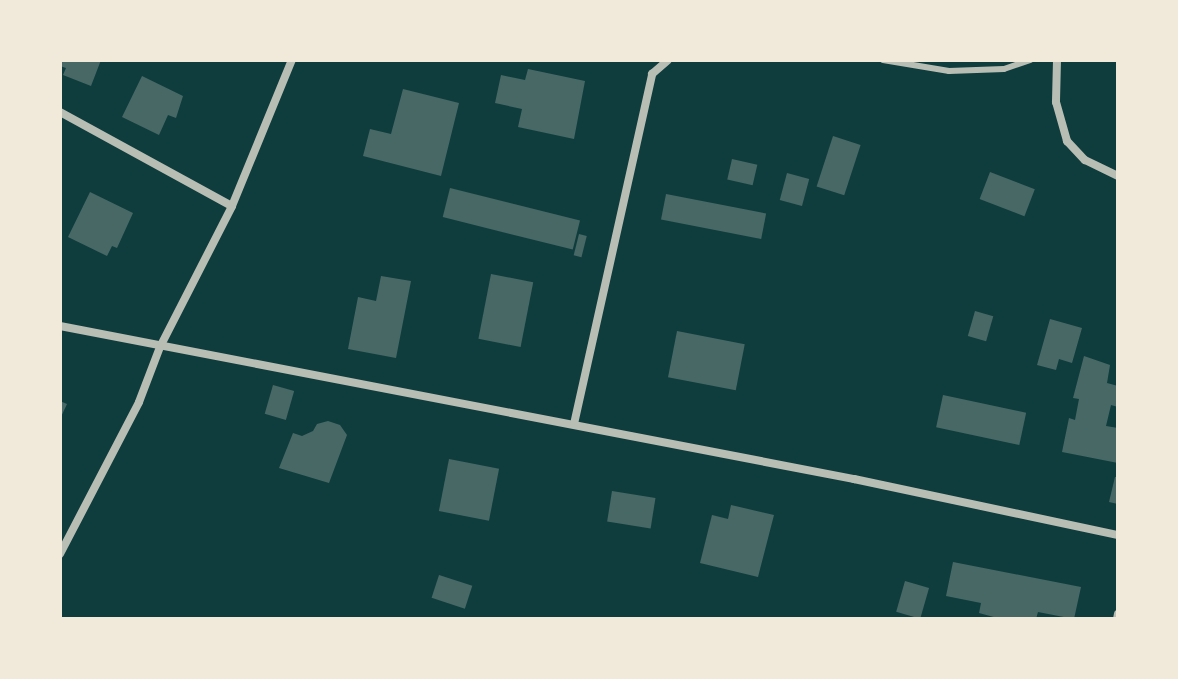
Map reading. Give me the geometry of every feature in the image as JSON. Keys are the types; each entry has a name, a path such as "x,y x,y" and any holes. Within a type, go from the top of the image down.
{"street":[{"path":"60,554 139,402 160,347 232,206 292,60"},
{"path":"574,424 652,74 668,60"},
{"path":"1057,60 1056,102 1067,141 1085,160 1118,176"},
{"path":"60,112 232,206"},
{"path":"60,326 574,424 1118,535"}],"lane":[{"path":"883,60 949,71 1004,69 1030,60"}],"building":[{"path":"60,60 101,60 91,86 63,75 66,68 60,66"},
{"path":"528,69 585,81 574,139 518,127 522,109 495,103 501,75 525,80"},
{"path":"142,76 183,96 176,118 168,115 159,135 122,117"},
{"path":"403,89 459,103 441,176 363,156 370,129 391,134"},
{"path":"833,136 861,145 844,195 817,186"},
{"path":"732,159 757,165 753,185 727,179"},
{"path":"990,172 1035,189 1024,216 980,199"},
{"path":"787,173 809,179 802,206 780,200"},
{"path":"450,188 580,220 573,250 443,217"},
{"path":"90,192 133,213 117,248 112,246 107,256 68,237"},
{"path":"666,194 766,213 761,239 661,220"},
{"path":"579,234 587,236 581,257 574,255"},
{"path":"491,274 533,282 521,347 478,339"},
{"path":"381,276 411,281 396,358 348,349 358,297 376,301"},
{"path":"975,311 993,316 986,341 968,336"},
{"path":"1050,319 1082,328 1072,363 1059,359 1056,370 1037,365"},
{"path":"677,331 745,344 736,390 668,377"},
{"path":"1084,356 1110,365 1107,383 1118,386 1118,407 1111,405 1106,426 1118,428 1118,463 1062,452 1069,418 1075,420 1079,399 1073,398"},
{"path":"273,385 294,391 286,420 265,414"},
{"path":"943,395 1026,413 1019,445 936,427"},
{"path":"60,401 67,404 60,419"},
{"path":"328,421 340,425 347,435 329,483 279,468 293,433 302,436 313,431 317,424"},
{"path":"449,459 499,469 489,521 439,511"},
{"path":"1115,477 1118,477 1118,504 1109,502"},
{"path":"612,491 655,498 651,529 607,522"},
{"path":"731,505 774,515 758,577 700,563 712,515 728,519"},
{"path":"953,562 1081,587 1074,619 1038,612 1036,619 1001,619 979,613 981,603 946,596"},
{"path":"439,575 472,586 465,609 432,598"},
{"path":"905,581 929,588 920,619 896,612"}]}
